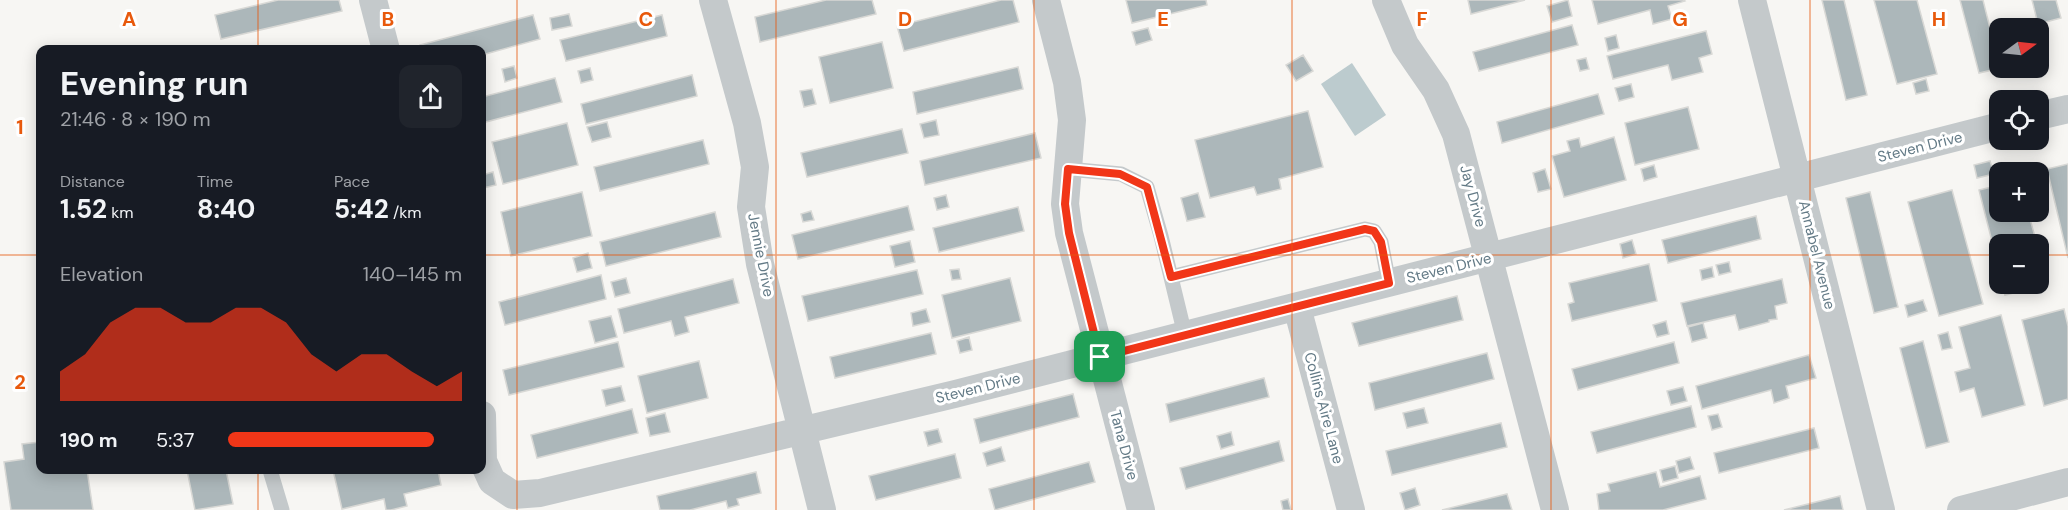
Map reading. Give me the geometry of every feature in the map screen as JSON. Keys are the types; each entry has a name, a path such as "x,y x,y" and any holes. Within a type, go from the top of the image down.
{"street":[{"path":"373,0 385,45"},
{"name":"Jennie Drive","path":"713,0 747,123 755,167 751,207 760,264 822,510"},
{"path":"1046,0 1067,82 1072,120 1068,169"},
{"name":"Jay Drive","path":"1386,0 1406,45 1436,90 1456,134 1556,510"},
{"name":"Annabel Avenue","path":"1752,0 1881,510"},
{"path":"2049,113 2068,109"},
{"name":"Steven Drive","path":"508,503 540,493 955,394 1989,129"},
{"name":"Tana Drive","path":"1068,169 1065,204 1069,233 1141,510"},
{"name":"Collins Aire Lane","path":"1297,307 1351,510"},
{"path":"486,468 492,481 508,503"},
{"path":"1961,510 2068,482"}],"lane":[{"path":"1068,169 1120,174 1147,187 1185,335"},
{"path":"1171,277 1365,229 1374,231 1381,242 1389,283"},
{"path":"271,474 282,510"}],"shaded area":[{"path":"1352,63 1386,115 1355,136 1321,84"}],"building":[{"path":"278,0 339,0 342,11 221,39 215,15"},
{"path":"826,0 872,0 876,14 760,42 755,17"},
{"path":"1001,0 1013,0 1019,22 904,51 897,26"},
{"path":"1126,0 1206,0 1207,5 1132,23"},
{"path":"1468,0 1525,0 1471,14"},
{"path":"1568,0 1572,16 1552,22 1547,6"},
{"path":"1592,0 1685,1 1668,6 1672,19 1653,24 1650,10 1598,24"},
{"path":"1822,0 1844,0 1867,95 1846,100"},
{"path":"1874,0 1917,0 1937,74 1897,84"},
{"path":"1960,0 1983,0 1989,24 1989,71 1979,73"},
{"path":"2032,0 2056,0 2061,18 2049,21 2049,18 2036,18"},
{"path":"569,14 572,26 552,30 550,18"},
{"path":"533,15 540,39 486,54 486,45 420,45"},
{"path":"662,15 667,36 566,61 560,40"},
{"path":"1572,25 1578,45 1479,71 1473,52"},
{"path":"1148,28 1152,40 1136,45 1132,32"},
{"path":"1706,31 1712,54 1699,58 1703,72 1672,80 1668,65 1613,79 1607,56"},
{"path":"1616,35 1619,48 1608,51 1605,38"},
{"path":"882,42 893,88 830,103 819,57"},
{"path":"1303,55 1313,71 1296,81 1286,65"},
{"path":"1586,58 1589,69 1580,71 1577,60"},
{"path":"514,66 517,78 505,82 502,69"},
{"path":"1018,67 1023,89 917,114 913,92"},
{"path":"590,68 593,80 581,83 578,71"},
{"path":"692,75 697,96 586,124 581,104"},
{"path":"555,78 562,102 486,122 486,96"},
{"path":"1926,79 1929,91 1916,94 1913,83"},
{"path":"1631,84 1634,97 1619,101 1615,88"},
{"path":"812,89 816,104 804,107 800,91"},
{"path":"1598,94 1604,114 1502,143 1497,122"},
{"path":"1688,107 1699,149 1635,165 1625,123"},
{"path":"1308,111 1323,167 1279,179 1281,189 1257,195 1254,187 1210,198 1195,140"},
{"path":"936,120 939,135 924,138 920,124"},
{"path":"607,122 611,137 592,142 587,127"},
{"path":"567,123 578,165 503,184 492,142"},
{"path":"902,129 908,153 807,177 801,153"},
{"path":"1035,133 1041,158 925,185 920,161"},
{"path":"1614,137 1626,180 1564,197 1552,156 1570,151 1567,141 1579,138 1581,147"},
{"path":"703,140 709,164 600,191 594,167"},
{"path":"1990,161 1989,175 1977,178 1974,165"},
{"path":"2068,164 2068,258 2049,177 2049,169"},
{"path":"1654,165 1657,177 1644,181 1641,169"},
{"path":"1545,169 1551,189 1538,192 1533,173"},
{"path":"493,172 496,185 486,187 486,174"},
{"path":"1989,188 1989,222 2031,222 2034,234 1990,234 1979,190"},
{"path":"1952,190 1983,304 1939,316 1908,202"},
{"path":"582,192 592,236 511,256 501,212"},
{"path":"1870,192 1898,307 1874,313 1846,198"},
{"path":"1198,193 1205,217 1187,221 1181,198"},
{"path":"946,195 949,207 937,210 934,198"},
{"path":"908,206 914,230 798,259 792,235"},
{"path":"1018,207 1024,231 939,252 933,228"},
{"path":"811,211 814,220 803,222 801,214"},
{"path":"715,212 721,237 606,266 600,242"},
{"path":"1756,216 1761,239 1668,263 1662,240"},
{"path":"1632,240 1636,254 1623,258 1620,244"},
{"path":"910,241 915,262 895,267 890,246"},
{"path":"588,253 592,268 577,272 573,258"},
{"path":"1729,262 1731,272 1719,275 1716,265"},
{"path":"1649,264 1657,301 1572,321 1568,304 1574,302 1569,283"},
{"path":"1712,267 1714,277 1702,280 1700,270"},
{"path":"959,269 961,279 952,280 950,270"},
{"path":"917,270 923,294 808,321 802,296"},
{"path":"601,275 606,299 505,325 499,302"},
{"path":"626,278 630,293 615,297 611,282"},
{"path":"1010,278 1021,321 952,338 942,295"},
{"path":"733,279 739,303 685,317 689,332 675,336 671,321 624,333 618,309"},
{"path":"1782,279 1787,303 1775,306 1777,319 1739,330 1735,315 1687,326 1681,303"},
{"path":"1457,296 1463,320 1359,346 1352,323"},
{"path":"1923,300 1927,311 1908,317 1905,305"},
{"path":"926,309 930,322 913,326 911,313"},
{"path":"2064,309 2068,326 2068,399 2044,406 2022,320"},
{"path":"2001,315 2025,405 1982,417 1974,388 1960,392 1955,372 1970,368 1959,327"},
{"path":"611,316 617,337 595,343 589,321"},
{"path":"1666,321 1669,334 1657,337 1653,325"},
{"path":"1703,323 1707,338 1692,342 1688,327"},
{"path":"1948,332 1952,348 1942,350 1938,335"},
{"path":"931,333 936,354 835,378 830,357"},
{"path":"969,337 972,350 960,353 957,341"},
{"path":"1923,341 1949,442 1926,448 1900,348"},
{"path":"618,342 624,367 509,395 503,370"},
{"path":"1674,342 1679,363 1578,390 1572,369"},
{"path":"1487,353 1494,379 1375,410 1369,383"},
{"path":"1809,355 1816,378 1786,386 1789,398 1774,403 1771,390 1702,409 1696,386"},
{"path":"699,361 708,398 647,413 638,376"},
{"path":"1264,378 1269,397 1170,422 1166,404"},
{"path":"621,386 625,401 606,406 602,390"},
{"path":"1683,387 1687,401 1671,405 1667,391"},
{"path":"1073,394 1079,417 980,443 974,419"},
{"path":"1691,406 1696,427 1597,453 1591,432"},
{"path":"1424,408 1428,423 1407,428 1403,413"},
{"path":"632,409 638,433 537,458 531,435"},
{"path":"665,413 670,432 650,436 646,418"},
{"path":"1718,414 1722,427 1712,430 1708,416"},
{"path":"1501,423 1507,447 1392,475 1386,451"},
{"path":"1814,428 1819,448 1719,473 1714,453"},
{"path":"938,429 942,442 928,446 924,432"},
{"path":"1231,432 1234,445 1221,449 1217,436"},
{"path":"1279,441 1284,461 1186,489 1180,468"},
{"path":"36,442 36,474 88,474 93,510 11,510 4,462 24,459 22,444"},
{"path":"1001,447 1005,461 987,466 983,453"},
{"path":"955,454 961,478 876,500 869,476"},
{"path":"1690,457 1694,469 1679,473 1676,461"},
{"path":"1089,462 1095,482 995,510 989,489"},
{"path":"1675,466 1678,478 1663,482 1660,470"},
{"path":"756,472 761,493 737,499 739,505 728,508 726,501 690,510 660,510 657,496"},
{"path":"1656,472 1660,487 1700,476 1706,499 1663,510 1599,510 1597,494 1610,491 1608,484"},
{"path":"188,474 227,474 233,504 195,510"},
{"path":"334,474 439,474 441,485 404,494 407,506 386,510 384,499 342,509"},
{"path":"1415,488 1420,505 1405,510 1400,493"},
{"path":"1507,494 1512,510 1442,510"},
{"path":"1840,496 1843,510 1784,510"},
{"path":"1288,499 1291,510 1283,510 1281,501"}],"route":[{"path":"1068,169 1120,174 1147,187 1171,277 1365,229 1374,231 1381,242 1389,283 1100,357 1069,233 1065,204 1068,169"}]}
